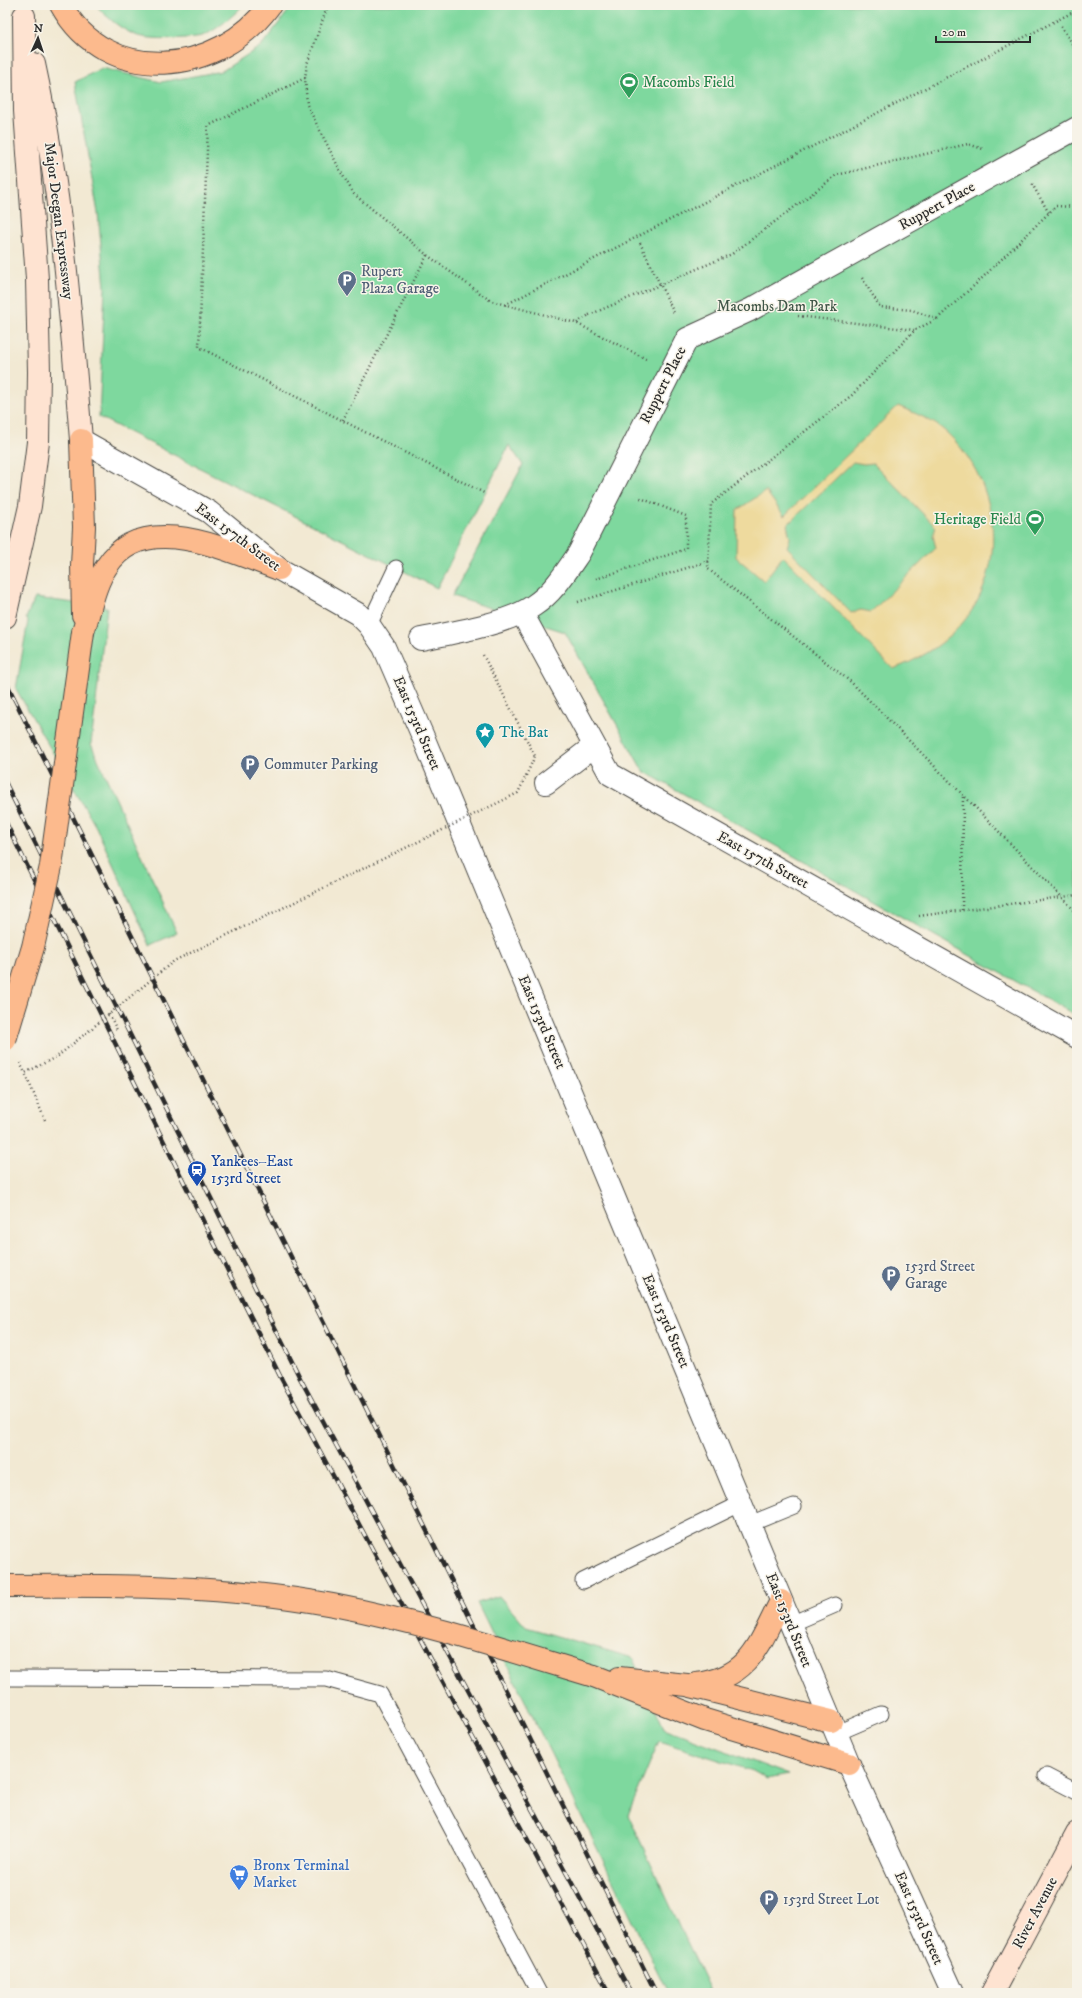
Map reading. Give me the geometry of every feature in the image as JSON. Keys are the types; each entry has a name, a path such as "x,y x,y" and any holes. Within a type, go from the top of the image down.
{"main road":[{"path":"61,5 68,19 95,45 119,56 152,63 172,63 191,59 216,50 249,29 270,5"},
{"path":"5,617 30,506 36,456 39,372 35,224 25,111 23,10"},
{"name":"Major Deegan Expressway","path":"23,10 44,109 60,220 73,338 81,440"},
{"path":"5,1040 33,946 51,866 83,632 82,565 84,527 81,440"},
{"path":"83,632 100,578 118,552 132,543 152,537 173,537 192,540 279,568"},
{"path":"5,1586 141,1585 284,1597 332,1605 420,1625 594,1676 705,1720 849,1764"},
{"path":"594,1676 687,1684 708,1682 722,1678 742,1666 757,1648 781,1602"},
{"path":"687,1684 834,1727"},
{"name":"River Avenue","path":"992,1993 1077,1833"}],"street":[{"name":"Ruppert Place","path":"421,639 471,629 522,612 534,606 558,584 579,553 687,339 750,310 1077,128"},
{"name":"East 157th Street","path":"81,440 210,512 279,568 358,614 369,625 384,647"},
{"name":"East 157th Street","path":"522,612 610,774 1077,1037"},
{"name":"East 153rd Street","path":"384,647 424,739 849,1764 953,1993"},
{"path":"546,784 594,746"}],"lane":[{"path":"369,625 396,568"},
{"path":"583,1581 742,1503"},
{"path":"750,1524 794,1506"},
{"path":"791,1624 835,1605"},
{"path":"5,1678 326,1679 380,1694 539,1993"},
{"path":"834,1727 881,1714"},
{"path":"1046,1776 1077,1792"}],"path":[{"path":"328,5 307,64 305,78 308,105 342,174 354,194 427,255 491,301 576,323 643,357"},
{"path":"505,305 1077,10"},
{"path":"1061,26 1077,52"},
{"path":"305,78 208,126 199,347 486,494"},
{"path":"576,323 590,315 732,254 837,175 968,144 1019,161"},
{"path":"1033,185 1049,213"},
{"path":"1077,207 1056,206 977,283 937,319 915,330 852,395 711,504 708,569 851,682 963,794 1077,913"},
{"path":"640,243 687,339"},
{"path":"343,420 427,255"},
{"path":"848,256 880,307 912,310 937,319"},
{"path":"797,316 915,330"},
{"path":"558,584 593,580 686,549 686,516 612,487"},
{"path":"576,603 709,561"},
{"path":"45,1120 25,1073 58,1056 174,961 518,793 535,756 490,671"},
{"path":"962,910 963,794"},
{"path":"901,938 914,916 1077,895"},
{"path":"109,1014 117,1030"}],"green space":[{"path":"96,5 243,5 224,23 207,34 196,37 170,39 144,37 132,34 115,23"},
{"name":"Macombs Dam Park","path":"293,5 1077,5 1077,1016 643,771 565,632 452,596 523,465 509,445 437,588 99,417 105,287 98,213 75,82 102,68 161,82 222,71 261,46"},
{"path":"35,598 107,607 91,744 177,933 150,945 96,827 16,689 28,621 26,618"},
{"path":"499,1596 526,1627 633,1658 664,1728 789,1775 767,1779 753,1771 659,1741 628,1815 711,1993 668,1993 477,1603"}],"sand":[{"path":"898,406 929,420 946,432 965,453 979,477 988,502 992,529 992,556 986,582 974,607 950,636 927,653 911,662 893,669 783,556 764,581 736,557 737,510 766,491 784,516","holes":["853,462 864,464 873,463 936,527 933,536 936,548 871,612 861,610 851,613 787,547 790,538 787,525"]}],"railway":[{"path":"5,680 656,1993"},
{"path":"5,782 300,1378 631,1993"},
{"path":"5,821 282,1380 609,1993"}],"place":[{"name":"Macombs Field","path":"629,99"},
{"name":"Rupert Plaza Garage","path":"347,297"},
{"name":"Heritage Field","path":"1035,536"},
{"name":"The Bat","path":"485,749"},
{"name":"Commuter Parking","path":"250,781"},
{"name":"Yankees–East 153rd Street","path":"197,1187"},
{"name":"153rd Street Garage","path":"891,1292"},
{"name":"Bronx Terminal Market","path":"239,1891"},
{"name":"153rd Street Lot","path":"769,1916"}]}
